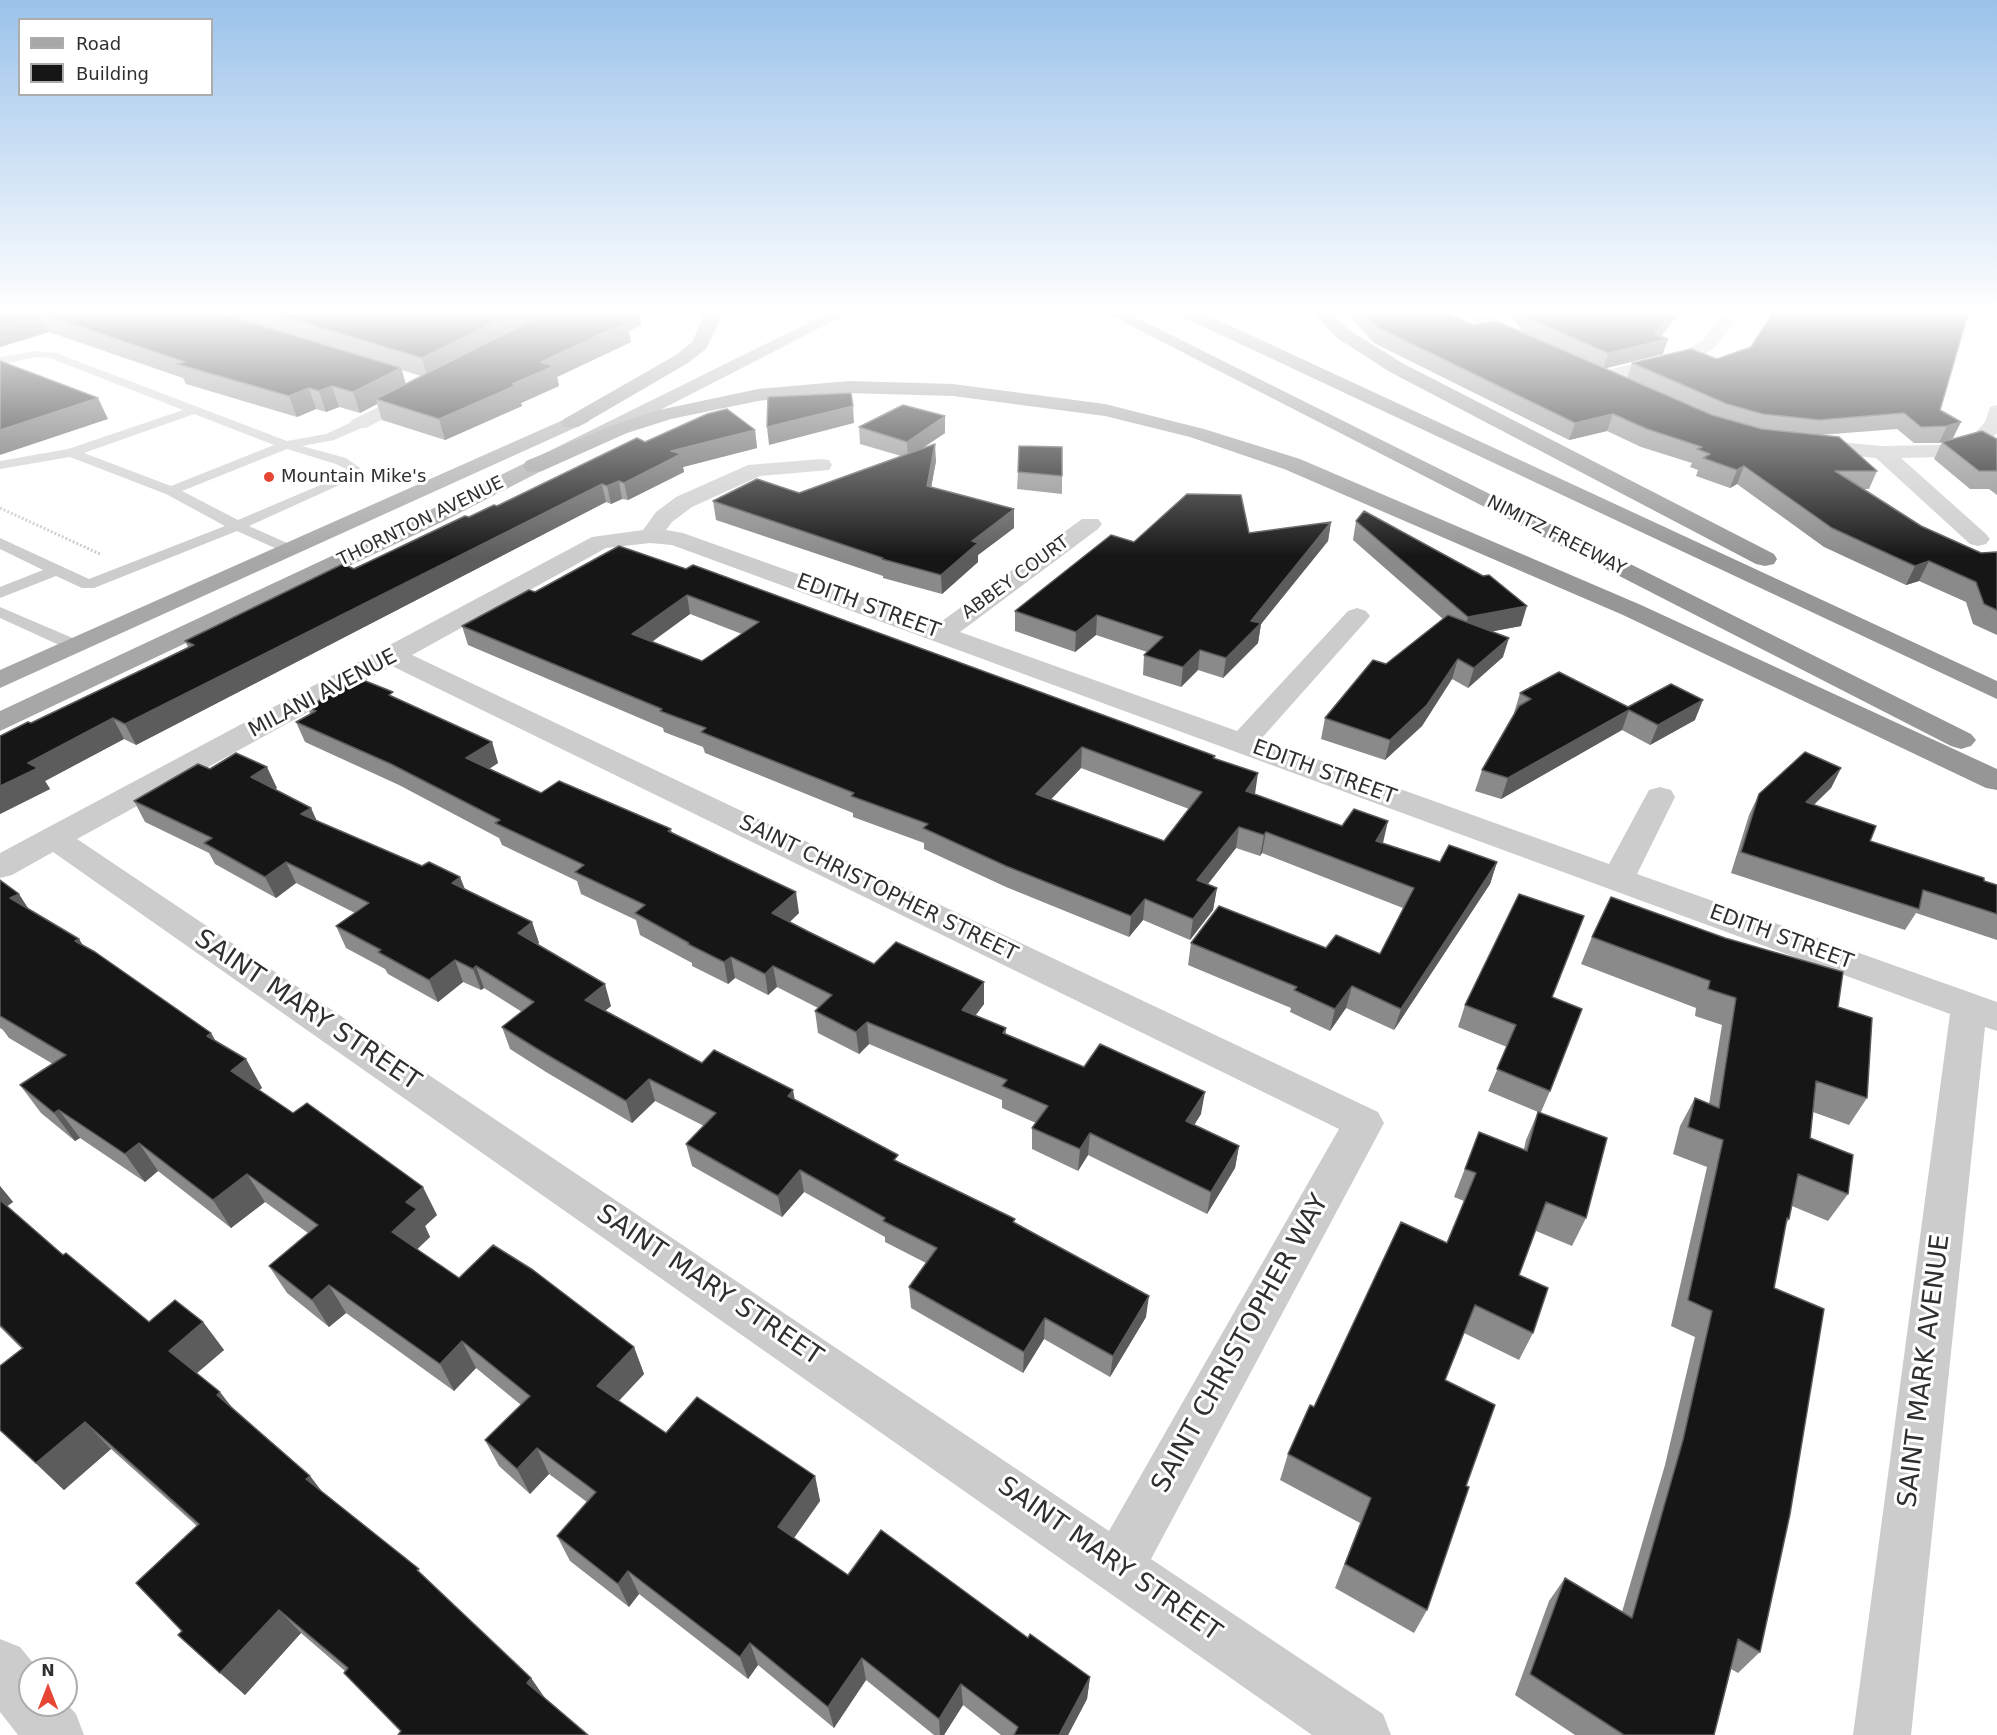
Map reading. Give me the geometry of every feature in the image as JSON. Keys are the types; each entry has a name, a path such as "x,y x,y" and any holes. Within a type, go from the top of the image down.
{"highway":[{"path":"571,423 620,395"},
{"path":"534,466 620,429 666,414 758,395"},
{"path":"1006,395 1105,410 1197,433 1292,464 1632,610 1997,781"},
{"name":"NIMITZ FREEWAY","path":"1274,395 1997,758"},
{"path":"1364,395 1997,691"},
{"path":"1451,395 1820,587 1917,653"}],"main road":[{"name":"THORNTON AVENUE","path":"0,680 630,395"},
{"name":"THORNTON AVENUE","path":"0,722 334,565 677,395"}],"street":[{"path":"359,424 415,395"},
{"path":"1788,442 1882,452 1941,451 1981,438 1995,423 1997,411"},
{"path":"1882,452 1978,539"},
{"path":"650,536 664,517 684,502 756,470 821,465"},
{"name":"ABBEY COURT","path":"942,633 1090,524"},
{"name":"EDITH STREET","path":"650,536 675,538 942,633 1983,1012"},
{"name":"MILANI AVENUE","path":"0,867 600,542 650,536"},
{"path":"1242,744 1357,616"},
{"name":"SAINT CHRISTOPHER STREET","path":"393,656 1364,1123"},
{"path":"1618,878 1660,796"},
{"name":"SAINT MARY STREET","path":"54,838 1119,1566 1362,1735"},
{"name":"SAINT MARK AVENUE","path":"1882,1735 1983,1012"},
{"name":"SAINT CHRISTOPHER WAY","path":"1119,1566 1364,1123"},
{"path":"0,1667 18,1689"},
{"path":"40,1717 55,1735"}],"lane":[{"path":"0,543 88,585 237,526 350,477 352,468 341,461 286,445 155,395"},
{"path":"0,465 71,453 194,410"},
{"path":"171,491 286,445 329,437 359,424"},
{"path":"71,453 171,491 237,526 291,550"},
{"path":"0,593 56,570"},
{"path":"0,612 75,646"}],"path":[{"path":"0,508 129,567"}],"building":[{"path":"0,395 90,395 98,398 0,430"},
{"path":"384,395 494,395 439,419 376,399"},
{"path":"851,395 853,406 767,427 768,397"},
{"path":"1517,395 1666,395 1712,415 1762,429 1839,437 1877,471 1835,471 1921,526 1981,553 1997,552 1997,610 1984,604 1976,582 1929,561 1915,566 1832,528 1744,466 1737,470 1703,458 1710,454 1697,449 1702,447 1647,429 1613,414 1575,423"},
{"path":"1706,395 1944,395 1940,410 1961,422 1947,426 1921,427 1904,413 1819,420 1763,414 1727,404"},
{"path":"903,405 945,416 907,442 859,427"},
{"path":"727,409 755,430 671,451 681,454 624,483 619,481 607,486 602,484 125,724 113,718 28,763 38,768 0,786 0,736 194,645 185,641 343,564 354,569 465,516 469,517 494,505 497,506 637,438 645,442 707,414"},
{"path":"1982,431 1997,439 1997,471 1979,471 1942,442"},
{"path":"935,444 927,486 1014,509 972,541 978,543 941,575 882,559 713,501 757,479 799,493"},
{"path":"1019,446 1062,447 1062,476 1018,472"},
{"path":"1187,494 1241,495 1249,533 1331,522 1251,621 1261,623 1226,658 1200,650 1183,667 1144,655 1163,637 1097,615 1076,632 1015,611 1111,535 1134,542"},
{"path":"1364,511 1483,576 1489,575 1527,606 1468,617 1356,521"},
{"path":"619,546 686,569 693,565 1258,773 1246,791 1342,826 1354,809 1388,821 1376,841 1440,862 1449,845 1497,862 1401,1009 1352,986 1335,1009 1294,990 1297,987 1191,943 1219,906 1326,948 1336,935 1380,954 1414,888 1266,832 1264,835 1239,827 1197,880 1217,888 1193,919 1145,899 1131,916 1006,866 923,828 928,824 851,796 854,793 701,732 706,728 660,711 662,709 462,626 529,590 535,592","holes":["687,595 759,622 702,661 632,634","1082,747 1202,792 1164,841 1036,794"]},
{"path":"1448,615 1509,638 1474,668 1458,659 1427,705 1390,740 1325,718 1373,660 1386,664"},
{"path":"1559,672 1628,707 1671,684 1703,700 1658,725 1629,710 1508,778 1482,770 1519,706 1531,699 1520,693"},
{"path":"358,678 393,692 389,695 492,742 466,758 541,793 559,781 671,829 668,831 796,892 772,913 874,964 896,942 984,982 962,1010 1006,1028 1003,1033 1084,1067 1100,1044 1205,1092 1186,1121 1239,1146 1211,1192 1090,1133 1080,1149 1032,1128 1048,1106 1002,1086 1007,1080 867,1022 856,1032 815,1011 832,995 773,966 765,974 731,957 724,962 688,944 635,913 645,905 575,872 584,865 495,823 500,820 391,764 296,722 316,711 308,707"},
{"path":"1805,752 1841,768 1806,802 1876,826 1870,841 1984,878 1984,881 1997,885 1997,914 1923,890 1919,909 1741,852 1759,794"},
{"path":"236,753 267,767 251,777 311,808 301,814 422,866 429,862 460,877 452,883 532,922 518,933 605,984 585,1000 702,1063 714,1050 793,1090 788,1096 898,1155 894,1160 1015,1219 1013,1222 1149,1296 1113,1356 1045,1318 1024,1352 909,1287 937,1248 883,1221 885,1218 800,1170 778,1196 686,1144 716,1113 649,1079 626,1101 502,1027 534,1002 476,966 473,969 455,960 429,980 378,952 381,950 336,926 369,903 286,862 265,877 204,843 212,838 134,801 198,764 210,769"},
{"path":"0,880 19,894 10,898 79,939 75,941 95,952 211,1033 207,1036 246,1059 231,1071 293,1113 307,1103 423,1187 406,1202 417,1209 392,1232 459,1278 493,1245 533,1270 634,1347 597,1386 666,1433 697,1397 815,1476 778,1527 848,1575 881,1530 1028,1638 1030,1634 1090,1677 1059,1735 1014,1735 1018,1727 961,1684 939,1719 862,1658 828,1707 750,1643 740,1657 628,1571 618,1584 557,1536 596,1492 537,1448 517,1469 485,1440 530,1396 462,1341 440,1364 329,1285 312,1300 269,1266 318,1225 247,1174 213,1200 139,1143 125,1154 59,1110 54,1113 20,1085 66,1055 0,1016"},
{"path":"1519,894 1584,916 1552,997 1582,1009 1550,1091 1497,1069 1516,1025 1465,1005"},
{"path":"1611,897 1725,938 1843,972 1838,1007 1872,1018 1867,1098 1816,1081 1810,1138 1853,1155 1848,1194 1798,1174 1774,1288 1824,1309 1790,1514 1760,1652 1738,1639 1714,1735 1624,1735 1530,1674 1565,1578 1632,1618 1683,1440 1712,1311 1688,1300 1723,1140 1688,1127 1695,1098 1719,1108 1736,998 1708,989 1710,981 1592,937"},
{"path":"1538,1112 1607,1138 1586,1218 1546,1202 1519,1275 1548,1288 1533,1333 1475,1305 1445,1380 1495,1405 1466,1486 1469,1487 1427,1610 1345,1564 1371,1498 1288,1454 1310,1405 1314,1407 1401,1222 1447,1243 1476,1173 1465,1169 1479,1132 1527,1151"},
{"path":"0,1200 63,1255 66,1253 149,1322 175,1300 203,1322 169,1351 220,1392 217,1395 310,1476 306,1479 419,1569 417,1570 531,1678 527,1683 588,1735 398,1735 401,1731 344,1673 348,1668 279,1610 220,1673 178,1635 182,1631 136,1583 199,1524 85,1422 36,1463 0,1430 0,1366 23,1348 0,1325"}],"place":[{"name":"Mountain Mike's","path":"269,477"}]}
